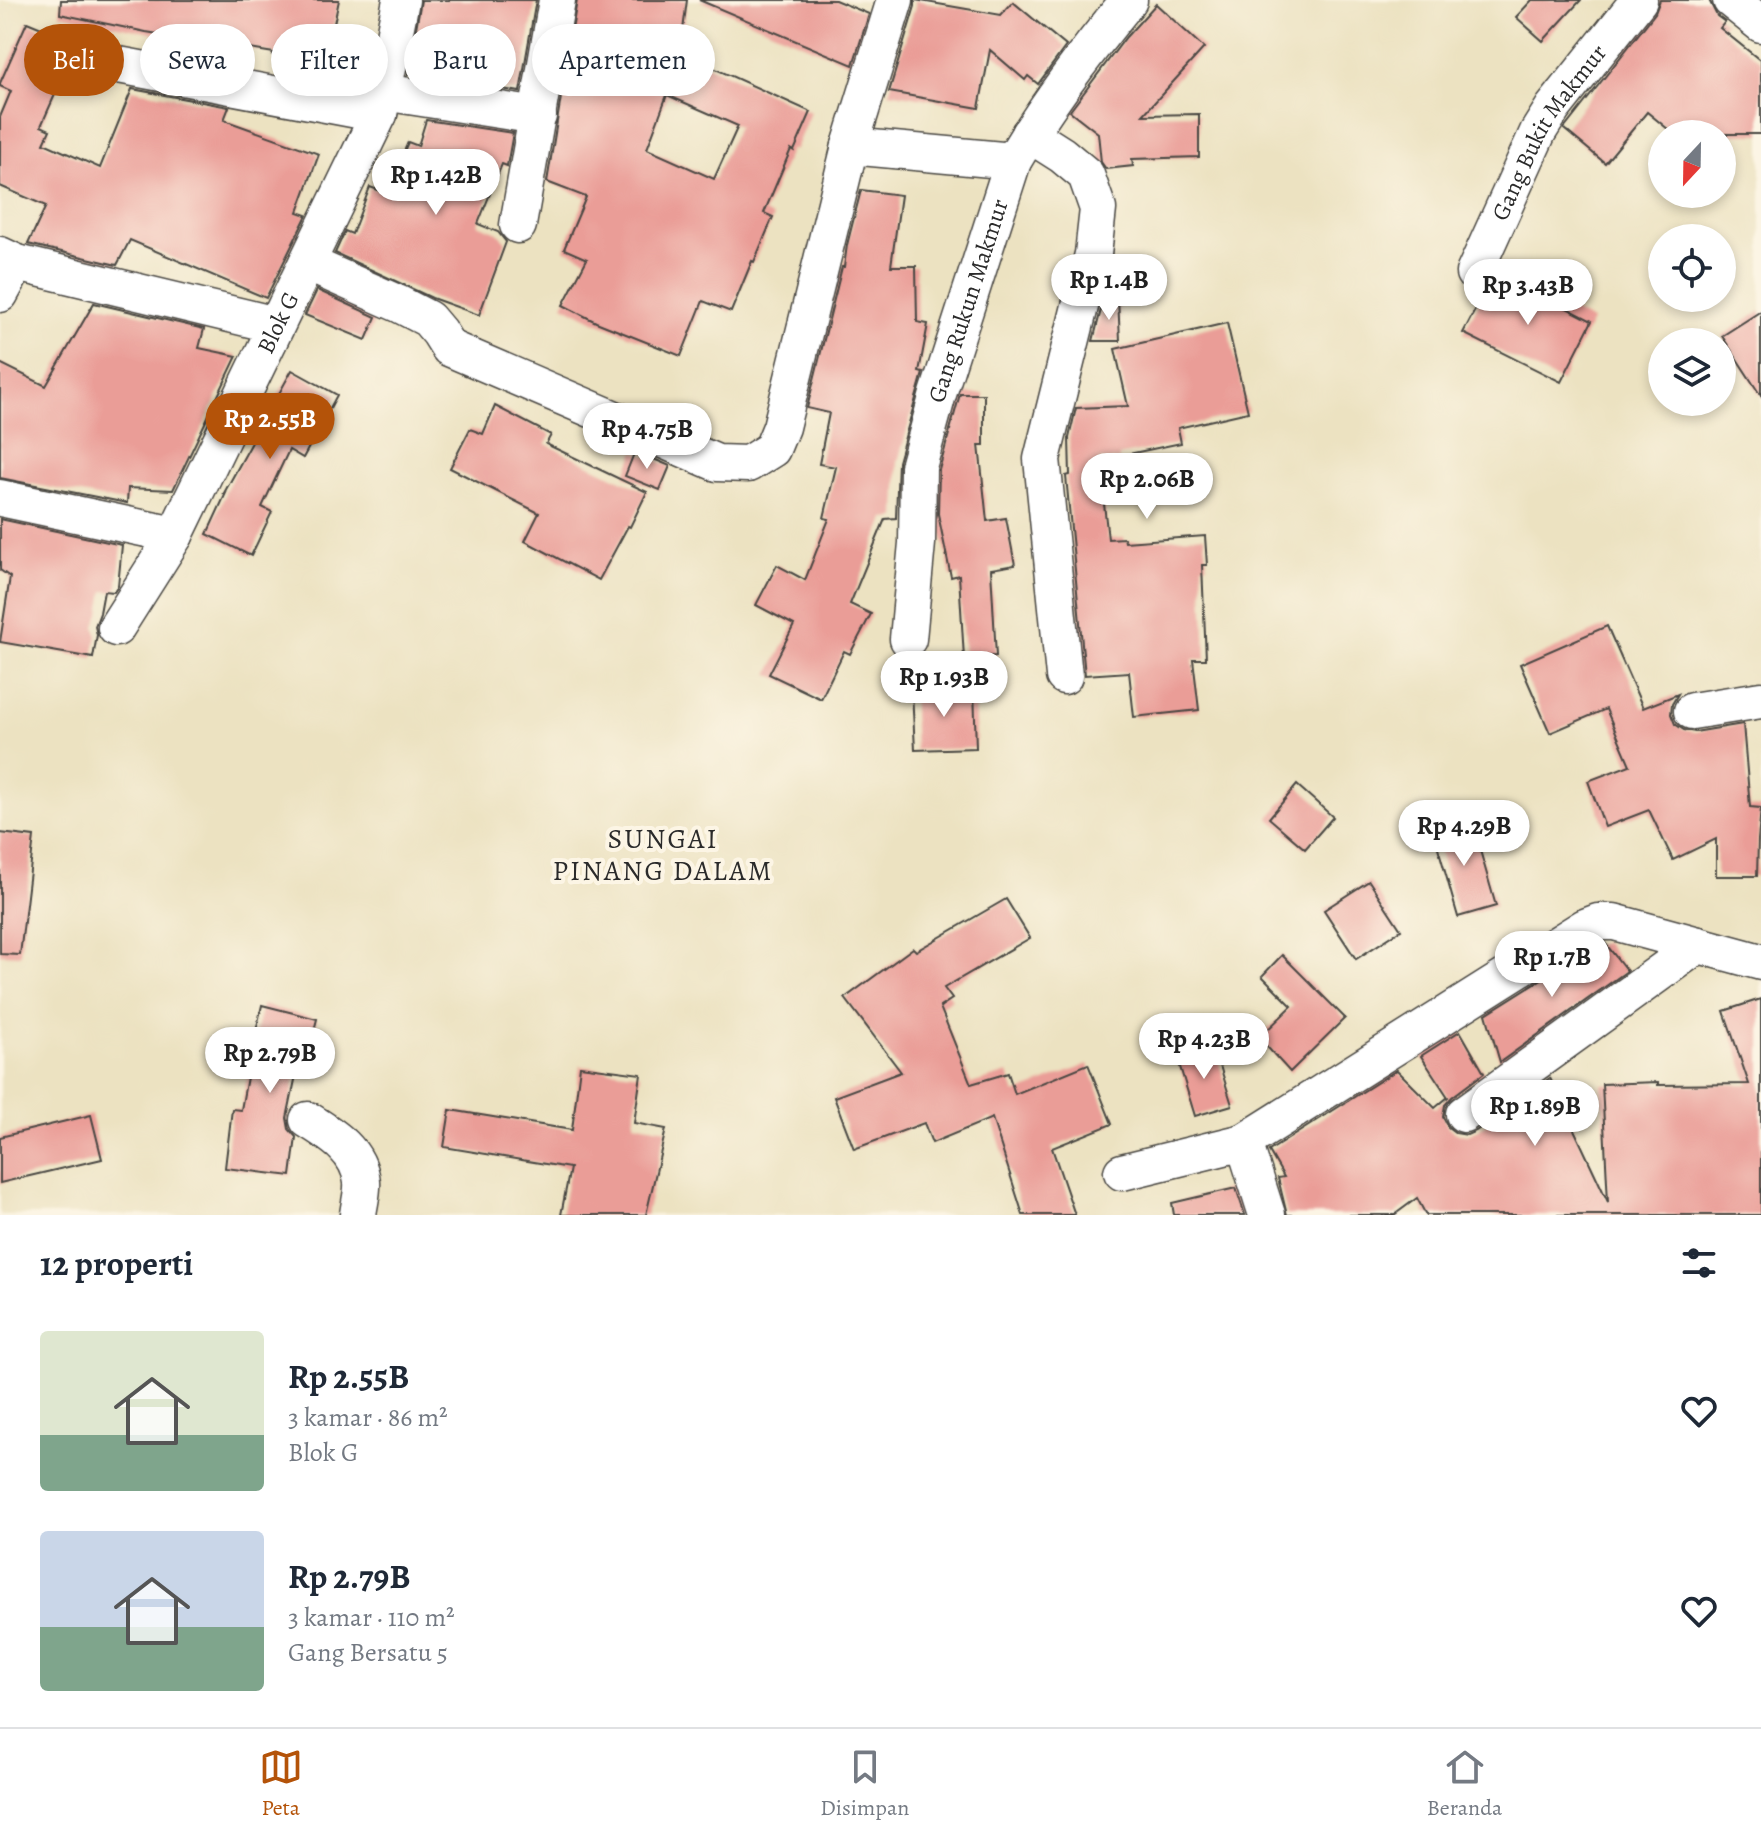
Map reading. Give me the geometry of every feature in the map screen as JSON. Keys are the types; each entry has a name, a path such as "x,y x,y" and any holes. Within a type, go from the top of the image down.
{"street":[{"name":"Blok G","path":"116,628 175,535 381,103 401,0"},
{"path":"518,225 557,0"},
{"path":"307,263 428,319 449,348 717,463 748,464 772,449 781,427 850,146 895,0"},
{"name":"Gang Bukit Makmur","path":"1474,273 1538,132 1553,108 1639,0"},
{"path":"1731,0 1761,24"},
{"name":"Gang Rukun Makmur","path":"908,639 917,543 918,467 938,394 1021,147 1122,3"},
{"path":"124,65 381,103 538,116"},
{"path":"850,146 1021,147 1062,155 1086,175 1098,209 1093,254 1042,459 1064,676"},
{"path":"6,270 276,325"},
{"path":"0,498 175,535"},
{"path":"1692,711 1761,700"},
{"path":"1122,1172 1244,1142 1585,927 1598,922 1614,922 1761,962"},
{"path":"1464,1114 1698,945"},
{"path":"308,1120 337,1138 354,1158 363,1183 358,1215"},
{"path":"1244,1142 1267,1215"}],"building":[{"path":"61,0 339,0 334,24 271,24 271,53 255,50 255,24 140,24 140,31 124,27 124,24 108,24 60,14"},
{"path":"421,0 536,0 520,92 516,91 516,24 417,24"},
{"path":"577,0 687,0 684,24 573,24"},
{"path":"699,0 835,0 869,14 853,65"},
{"path":"915,0 1001,15 1013,2 1066,46 1038,84 1028,76 1025,80 990,50 979,108 889,92"},
{"path":"1532,0 1581,0 1543,41 1516,17"},
{"path":"1660,0 1709,0 1717,16 1725,22 1720,28 1761,61 1761,134 1736,134 1736,120 1657,120 1647,112 1605,163 1564,129 1655,13"},
{"path":"1156,4 1204,48 1143,115 1199,114 1199,157 1132,159 1133,166 1106,169 1101,162 1098,133 1070,111 1126,37"},
{"path":"24,29 24,96 54,96 41,126 50,130 44,143 100,168 132,89 140,90 140,96 170,96 229,107 224,120 319,154 298,212 307,215 266,298 130,240 117,265 28,244 46,206 0,186 0,117 11,91 0,86"},
{"path":"715,69 811,112 794,151 791,149 764,213 773,217 731,312 703,301 681,356 596,322 563,305 587,259 564,249 586,197 547,182 561,96 667,96 647,149 714,179 738,126 669,96 715,96"},
{"path":"426,120 513,133 507,166 502,164 478,224 498,232 506,242 479,315 432,298 335,253 345,231 352,234 370,187 386,193 408,142 418,146"},
{"path":"861,190 901,195 891,266 916,266 917,322 928,324 919,372 923,373 898,462 896,518 885,519 850,604 871,614 850,654 844,651 821,699 769,674 794,625 756,605 777,565 805,580 829,519 824,518 836,467 819,464 829,413 807,408"},
{"path":"1497,272 1592,321 1561,382 1463,333"},
{"path":"317,290 376,317 366,340 305,315"},
{"path":"1104,298 1118,298 1120,341 1093,341"},
{"path":"94,303 204,329 199,348 237,356 173,490 128,488 127,503 0,478 0,363 46,386"},
{"path":"1761,311 1761,396 1736,358 1734,328"},
{"path":"1227,323 1248,412 1178,428 1181,443 1119,456 1119,460 1099,460 1108,539 1124,538 1125,542 1205,536 1207,565 1202,565 1206,659 1193,659 1199,710 1134,717 1129,672 1085,675 1066,476 1070,475 1069,438 1076,408 1128,406 1115,349"},
{"path":"292,370 337,395 303,458 289,450 262,507 272,512 251,556 207,534 224,493"},
{"path":"960,394 984,394 984,445 979,445 987,521 1006,518 1015,565 991,569 996,656 964,658 959,575 951,577 938,514 939,470"},
{"path":"495,406 551,435 546,444 647,492 599,580 525,541 539,513 450,468 470,429 483,434"},
{"path":"635,451 670,466 660,490 625,476"},
{"path":"0,519 122,545 118,586 114,592 104,591 95,626 97,635 93,658 0,642 10,577 0,570"},
{"path":"1607,626 1643,708 1678,694 1671,714 1675,724 1684,730 1695,732 1743,724 1750,807 1761,808 1757,876 1716,876 1716,839 1673,860 1649,810 1605,827 1588,781 1630,765 1606,709 1550,733 1520,664"},
{"path":"974,689 976,748 915,750 912,691"},
{"path":"1297,785 1333,817 1305,849 1269,818"},
{"path":"1471,819 1496,906 1458,917 1433,830"},
{"path":"0,833 34,837 20,955 0,954"},
{"path":"1369,881 1401,930 1356,959 1324,910"},
{"path":"1006,899 1030,938 944,988 952,999 940,1007 971,1084 1008,1073 1015,1094 1088,1064 1112,1124 1052,1148 1075,1215 1023,1215 992,1118 932,1143 924,1123 854,1149 834,1097 901,1072 845,998 913,948 916,951"},
{"path":"1602,943 1627,971 1500,1062 1486,1014"},
{"path":"1282,955 1345,1018 1290,1072 1259,1038 1292,1006 1262,976"},
{"path":"1761,999 1761,1215 1426,1215 1417,1198 1394,1215 1287,1215 1278,1178 1284,1177 1269,1151 1397,1070 1435,1108 1448,1097 1421,1056 1460,1031 1484,1073 1445,1105 1443,1117 1448,1127 1456,1133 1467,1135 1476,1131 1550,1078 1608,1202 1602,1084 1749,1084 1724,1011"},
{"path":"262,1005 317,1019 307,1058 300,1056 287,1118 289,1129 296,1137 291,1176 225,1168 232,1109 241,1110"},
{"path":"1214,1046 1232,1105 1195,1116 1177,1057"},
{"path":"580,1066 641,1074 634,1123 666,1129 646,1215 561,1215 570,1168 444,1147 450,1110 572,1130"},
{"path":"91,1115 102,1159 0,1183 0,1137"},
{"path":"1236,1188 1245,1215 1174,1215 1172,1203"}],"district":[{"name":"SUNGAI PINANG DALAM","path":"663,855"}]}
